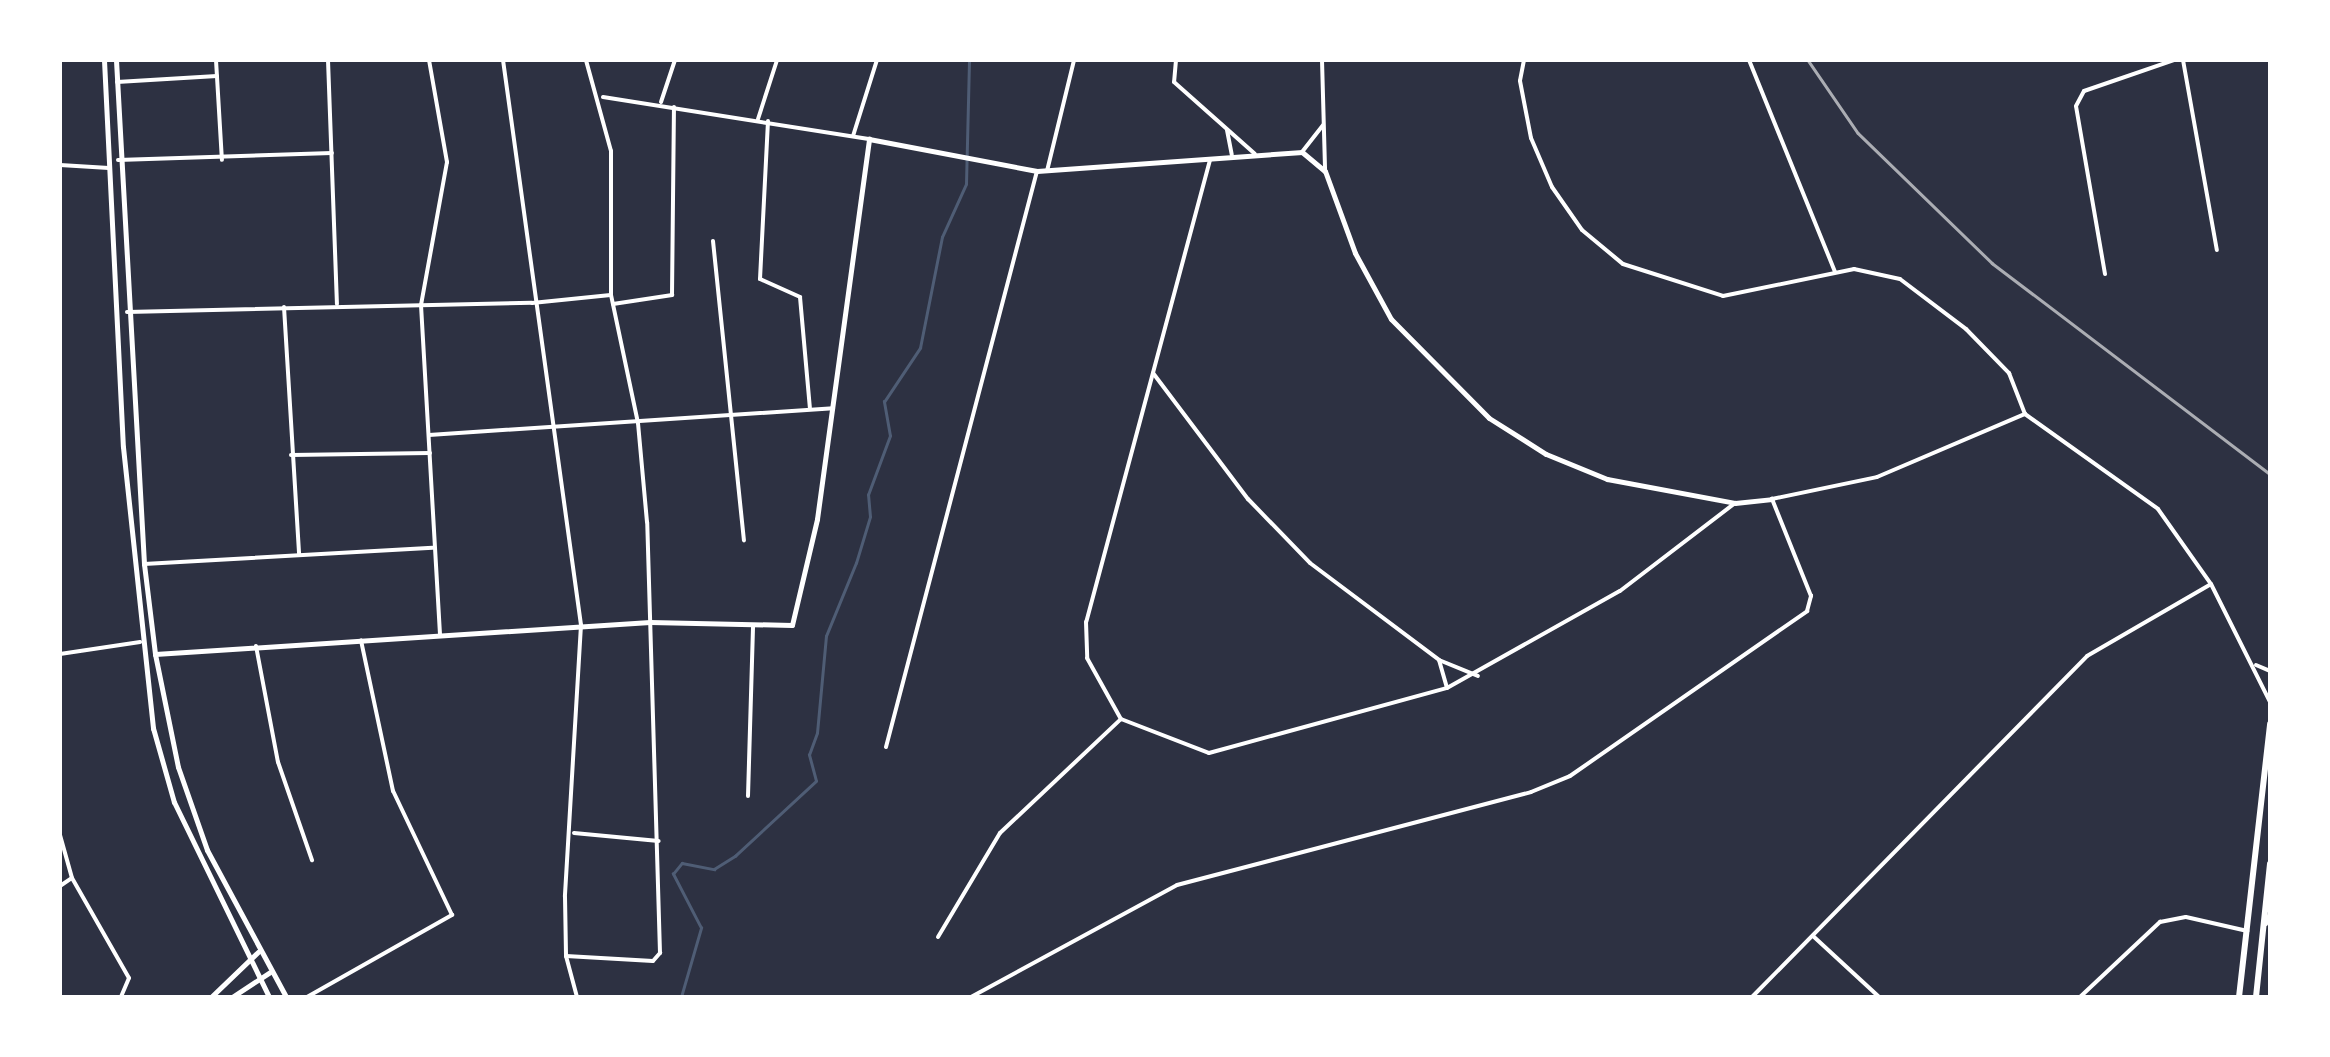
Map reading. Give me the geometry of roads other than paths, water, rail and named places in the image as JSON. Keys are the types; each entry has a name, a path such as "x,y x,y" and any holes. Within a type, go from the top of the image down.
{"main road":[{"path":"2239,997 2270,724"},
{"path":"2256,997 2270,864"}],"street":[{"path":"104,60 123,447 140,642 174,802 246,960 270,997"},
{"path":"116,60 118,160 136,447 155,654 178,767 207,850 258,952 286,997"},
{"path":"216,60 222,160"},
{"path":"328,60 336,304"},
{"path":"429,60 446,162 421,304 440,634"},
{"path":"504,60 532,303 558,425 581,625 566,956 577,997"},
{"path":"566,956 658,958 659,841 638,423 611,295 610,151 600,96 586,60"},
{"path":"661,102 675,60"},
{"path":"758,119 777,60"},
{"path":"852,136 877,60"},
{"path":"1048,171 1074,60"},
{"path":"1176,60 1174,82 1256,154"},
{"path":"1322,60 1325,171 1356,253 1391,319 1489,418 1546,454 1607,479 1735,503 1877,476 2026,414"},
{"path":"1524,60 1520,80 1531,138 1552,187 1582,230 1623,264 1723,296 1785,288 1835,272 1875,270 1913,289 2009,373 2026,414 2158,508 2212,584 2256,665 2270,702"},
{"path":"1749,60 1835,272"},
{"path":"2105,274 2076,106 2084,91 2174,60"},
{"path":"2183,60 2217,250"},
{"path":"117,82 217,76"},
{"path":"600,96 661,102 1037,171 1302,152 1325,171"},
{"path":"613,304 672,296 674,105"},
{"path":"768,121 760,279 800,297 810,410"},
{"path":"1302,152 1323,125"},
{"path":"1227,130 1232,157"},
{"path":"155,654 581,625 792,625 798,616 834,408 869,139"},
{"path":"118,160 222,160 332,153"},
{"path":"1210,160 1086,622 1087,658 1121,718 1209,752 1447,688 1478,676 1620,591 1735,503"},
{"path":"60,166 109,168"},
{"path":"886,747 1037,171"},
{"path":"714,242 735,415 744,540"},
{"path":"128,312 336,304 532,303 611,295"},
{"path":"284,306 299,555"},
{"path":"1153,373 1248,500 1310,562 1440,660 1478,676"},
{"path":"429,435 834,408"},
{"path":"123,447 136,447"},
{"path":"291,456 430,453"},
{"path":"971,997 1178,885 1531,792 1570,776 1807,612 1811,596 1772,499"},
{"path":"144,564 433,548"},
{"path":"1752,997 2087,656 2212,584"},
{"path":"748,796 753,627"},
{"path":"307,997 452,915 393,791 360,639"},
{"path":"60,654 140,642"},
{"path":"256,646 278,762 312,860"},
{"path":"1440,660 1447,688"},
{"path":"2256,665 2270,671"},
{"path":"938,937 1000,834 1121,718"},
{"path":"572,833 659,841"},
{"path":"60,835 72,878 129,978 121,997"},
{"path":"60,886 72,878"},
{"path":"2265,928 2270,914"},
{"path":"2080,997 2160,922 2186,917 2248,931"},
{"path":"1814,936 1879,997"},
{"path":"211,997 258,952"},
{"path":"232,997 270,972"}],"waterway":[{"path":"681,997 701,928 673,874 682,863 714,869 735,856 816,781 809,755 817,733 826,636 870,517 868,495 890,436 884,402 920,348 942,237 966,184 969,60"}],"railway":[{"path":"1808,60 1858,133 1992,263 2270,474"}]}
